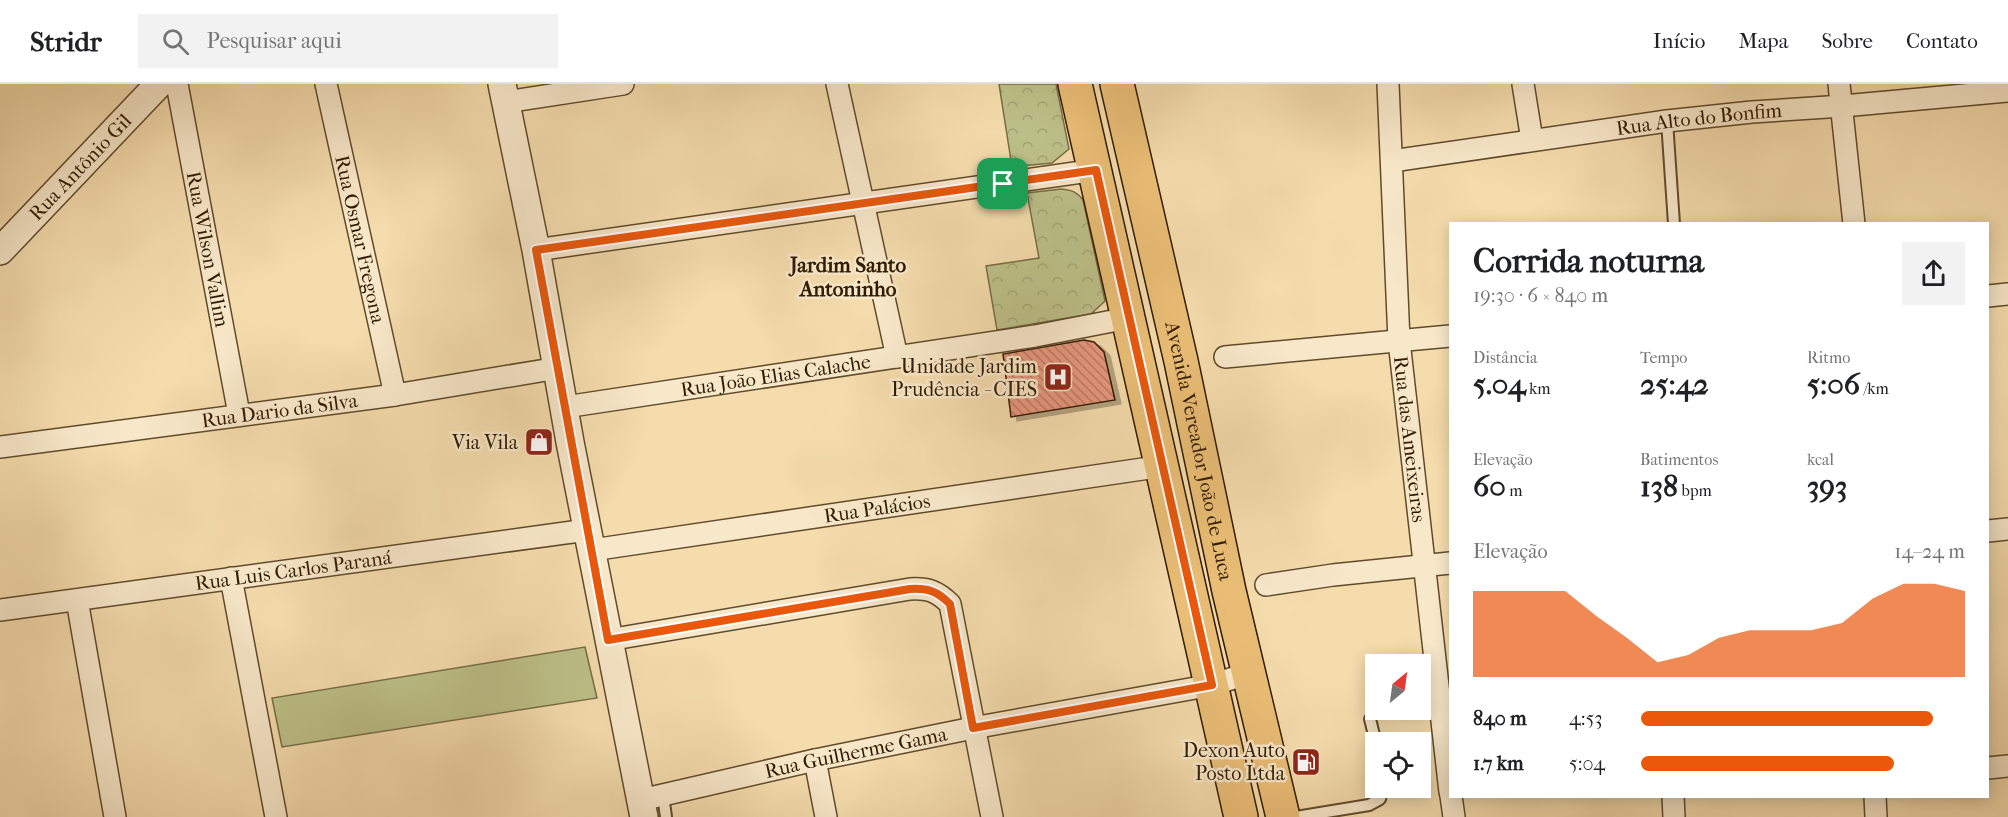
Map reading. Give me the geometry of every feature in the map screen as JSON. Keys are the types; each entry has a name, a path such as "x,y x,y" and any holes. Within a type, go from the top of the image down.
{"main road":[{"name":"Avenida Vereador João de Luca","path":"1075,84 1241,817"},
{"name":"Avenida Vereador João de Luca","path":"1117,84 1283,817"}],"street":[{"name":"Rua Antônio Gil","path":"0,250 159,84"},
{"name":"Rua Wilson Vallim","path":"177,84 239,414"},
{"name":"Rua Osmar Fregona","path":"326,84 395,395"},
{"path":"623,84 503,93 536,250 608,640 649,804"},
{"path":"837,84 897,357"},
{"name":"Rua das Ameixeiras","path":"1388,84 1399,341 1449,783"},
{"path":"1523,84 1532,140"},
{"path":"1839,84 1854,222"},
{"name":"Rua Alto do Bonfim","path":"1392,161 1532,140 1752,112 2008,92"},
{"path":"536,250 1096,170"},
{"path":"1989,296 2008,294"},
{"name":"Rua João Elias Calache","path":"565,407 1035,336 1128,318"},
{"path":"1225,357 1449,336"},
{"name":"Rua Dario da Silva","path":"0,447 395,395 558,368"},
{"name":"Rua Palácios","path":"589,540 1163,466"},
{"path":"1989,531 2008,529"},
{"name":"Rua Luis Carlos Paraná","path":"0,610 231,578 589,540"},
{"path":"1266,585 1334,575 1449,563"},
{"path":"231,578 276,817"},
{"path":"608,640 910,589 931,590 950,604 992,817"},
{"path":"77,600 115,817"},
{"name":"Rua Guilherme Gama","path":"649,804 815,760 973,728 1212,685 1249,673"},
{"path":"815,760 826,817"},
{"path":"1989,768 2008,766"},
{"path":"1451,798 1454,817"},
{"path":"1673,798 1674,817"},
{"path":"1875,798 1876,817"}],"lane":[{"path":"1666,122 1674,222"},
{"path":"1296,817 1369,805 1380,798"},
{"path":"649,804 666,817"}],"green space":[{"path":"999,84 1056,84 1069,149 1052,163 1012,167"},
{"path":"1061,189 1074,192 1083,200 1105,301 1091,314 997,330 986,266 1039,258 1027,193"},
{"path":"585,647 597,698 282,747 272,698"}],"building":[{"name":"Unidade Jardim Prudência - CIES","path":"1084,340 1094,342 1104,352 1115,400 1011,417 1003,354"}],"place":[{"name":"Unidade Jardim Prudência - CIES","path":"1058,377"},
{"name":"Via Vila","path":"539,442"},
{"name":"Dexon Auto Posto Ltda","path":"1306,762"}],"district":[{"name":"Jardim Santo Antoninho","path":"848,277"}],"route":[{"path":"1096,170 1212,685 973,728 950,604 936,592 924,588 608,640 536,250 1003,184 1096,170"}]}
